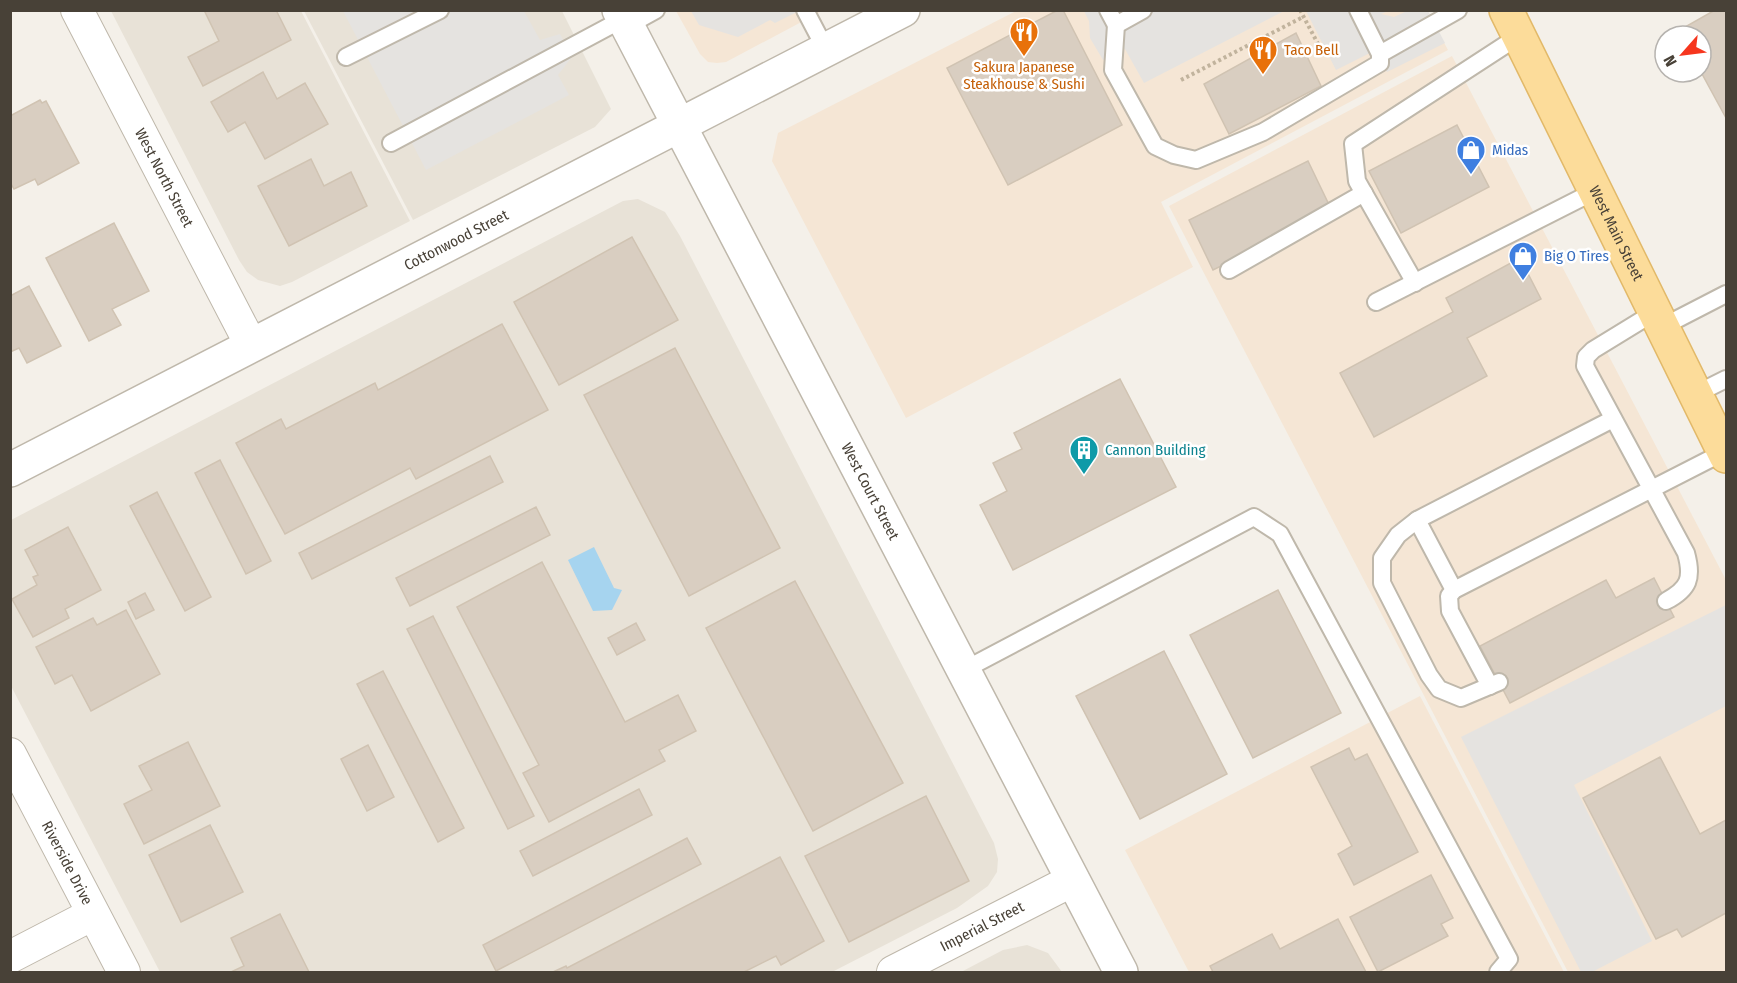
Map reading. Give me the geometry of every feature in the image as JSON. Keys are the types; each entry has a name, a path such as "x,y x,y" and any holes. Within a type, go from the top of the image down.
{"main road":[{"name":"West Main Street","path":"1512,23 1725,454"}],"street":[{"name":"West North Street","path":"77,10 251,345"},
{"name":"Cottonwood Street","path":"10,470 903,10"},
{"name":"West Court Street","path":"623,18 1121,972"},
{"name":"Riverside Drive","path":"10,754 124,972"},
{"name":"Imperial Street","path":"893,972 1073,879"},
{"path":"10,957 93,914"}],"lane":[{"path":"345,57 440,10"},
{"path":"391,143 623,18 656,10"},
{"path":"805,10 826,50"},
{"path":"1143,10 1112,18 1113,70 1155,146 1174,155 1196,160 1263,132 1380,63 1380,54 1358,10"},
{"path":"1380,54 1458,10"},
{"path":"1415,283 1357,181 1353,144 1512,23"},
{"path":"1376,302 1595,191"},
{"path":"1228,270 1364,193"},
{"path":"1666,601 1686,588 1690,580 1691,571 1686,554 1585,366 1586,357 1610,338 1726,294"},
{"path":"1696,394 1726,379"},
{"path":"1613,419 1417,520 1398,535 1382,558 1382,584 1429,675 1440,689 1461,698 1495,684 1450,611 1449,596 1454,590 1725,454"},
{"path":"964,670 1254,517 1280,534 1509,959 1498,972"},
{"path":"1417,520 1454,590"}],"path":[{"path":"1300,10 1325,57"},
{"path":"1181,80 1303,16"}],"shaded area":[{"path":"111,11 301,11 410,221 292,282 280,286 258,280 247,272 239,260"},
{"path":"304,11 562,11 611,109 595,127 413,220"},
{"path":"343,11 524,11 540,40 560,34 572,57 558,75 569,95 426,170"},
{"path":"676,11 822,11 726,62 717,63 708,62 700,54"},
{"path":"691,11 799,11 775,23 770,20 738,37 699,25"},
{"path":"1016,11 1427,11 1448,50 1161,202 1193,267 906,418 772,161 778,133"},
{"path":"1084,11 1284,11 1144,83 1125,49 1103,60 1090,38 1089,21"},
{"path":"1306,11 1388,11 1381,14 1394,17 1407,11 1428,11 1445,43 1387,72 1374,51 1336,70"},
{"path":"1452,56 1726,580 1726,972 1568,972 1169,206"},
{"path":"638,199 665,212 680,236 994,843 998,859 997,872 988,886 957,908 832,972 160,972 11,686 11,520 623,201"},
{"path":"1726,605 1726,706 1574,785 1652,941 1592,972 1581,972 1461,737"},
{"path":"1420,696 1564,972 1189,972 1125,850"},
{"path":"1027,945 1048,953 1062,972 961,972 1003,950"}],"water":[{"path":"594,547 614,588 622,590 612,610 593,611 568,560"}],"building":[{"path":"204,10 276,10 291,40 203,86 188,57 219,41"},
{"path":"1058,10 1063,10 1122,125 1008,185 947,68"},
{"path":"1715,10 1726,10 1726,118 1708,84 1713,84 1713,24 1690,24"},
{"path":"1296,33 1321,86 1229,134 1204,84"},
{"path":"263,72 277,99 305,83 328,124 265,159 245,122 228,132 211,102"},
{"path":"40,100 42,103 46,101 79,163 38,185 35,179 14,189 10,182 10,116"},
{"path":"1457,125 1489,187 1401,233 1369,171"},
{"path":"311,159 324,186 351,172 367,206 289,246 258,186"},
{"path":"1308,161 1332,211 1213,270 1189,220"},
{"path":"114,223 149,291 112,309 121,325 89,341 46,258"},
{"path":"632,237 678,320 559,385 514,302"},
{"path":"1520,258 1541,299 1467,338 1487,376 1374,437 1340,373 1453,312 1446,298"},
{"path":"29,286 61,346 27,363 19,348 10,352 10,296"},
{"path":"502,324 548,410 416,479 410,468 285,534 236,443 281,419 286,429 375,383 378,390"},
{"path":"675,348 780,548 689,596 584,395"},
{"name":"Cannon Building","path":"1120,379 1176,487 1013,570 980,505 1007,491 993,463 1022,449 1014,433"},
{"path":"490,456 503,482 312,579 299,553"},
{"path":"220,460 271,561 246,574 195,473"},
{"path":"157,492 211,597 185,611 130,506"},
{"path":"536,507 550,535 410,606 396,578"},
{"path":"68,527 101,590 65,609 69,618 33,637 12,599 37,585 33,577 38,575 25,550"},
{"path":"542,562 625,722 678,695 696,731 659,750 665,761 549,822 523,773 539,765 457,607"},
{"path":"1654,578 1674,617 1510,703 1480,646 1606,580 1616,598"},
{"path":"795,581 903,783 813,831 706,628"},
{"path":"1278,590 1341,713 1253,758 1190,635"},
{"path":"145,593 154,610 136,619 128,602"},
{"path":"126,610 160,674 91,711 72,675 55,684 36,647 93,618 97,625"},
{"path":"433,616 534,816 508,829 407,629"},
{"path":"636,623 645,640 617,655 608,638"},
{"path":"1164,651 1227,774 1140,819 1076,696"},
{"path":"383,671 464,828 438,842 357,684"},
{"path":"188,742 220,806 144,844 124,804 152,790 139,766"},
{"path":"368,745 394,797 367,811 341,759"},
{"path":"1349,748 1355,760 1367,754 1418,852 1354,885 1338,854 1352,846 1311,767"},
{"path":"1660,757 1700,834 1726,820 1726,913 1682,937 1677,929 1656,939 1583,798"},
{"path":"639,789 652,815 533,876 520,851"},
{"path":"926,796 969,881 849,942 805,856"},
{"path":"210,825 243,892 181,922 149,855"},
{"path":"687,838 701,864 496,971 483,945"},
{"path":"780,857 824,941 781,965 776,956 744,972 553,972 566,966 567,968"},
{"path":"1431,875 1453,918 1441,924 1448,936 1378,972 1350,917"},
{"path":"280,914 309,972 231,972 244,966 231,938"},
{"path":"1338,919 1366,972 1213,972 1210,966 1272,934 1280,949"}],"place":[{"name":"Sakura Japanese Steakhouse & Sushi","path":"1024,58"},
{"name":"Taco Bell","path":"1263,76"},
{"name":"Midas","path":"1471,176"},
{"name":"Big O Tires","path":"1523,282"},
{"name":"Cannon Building","path":"1084,476"}]}
